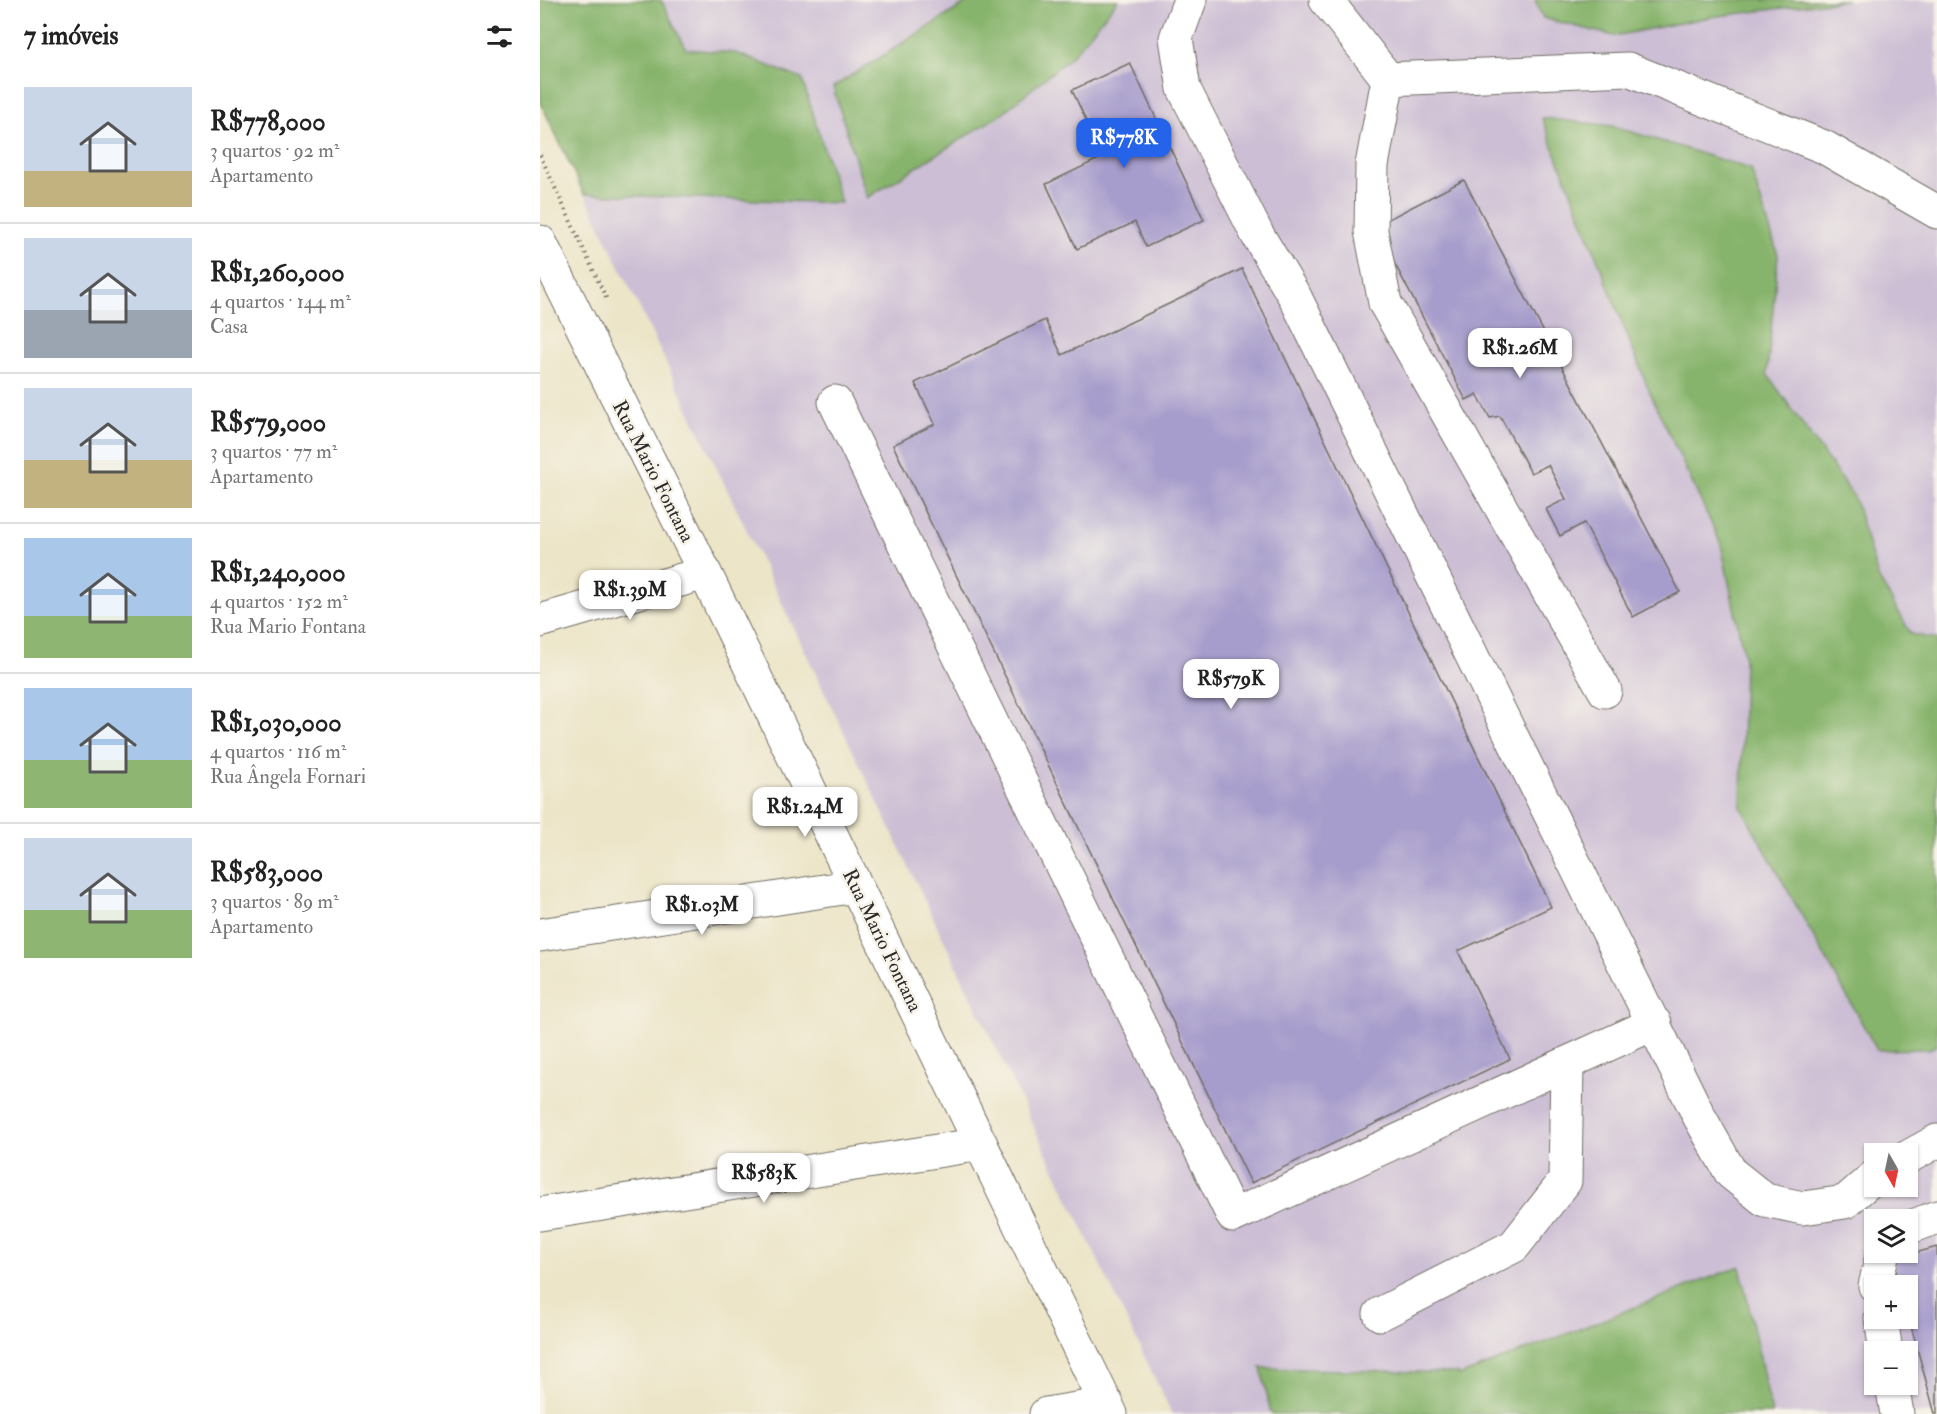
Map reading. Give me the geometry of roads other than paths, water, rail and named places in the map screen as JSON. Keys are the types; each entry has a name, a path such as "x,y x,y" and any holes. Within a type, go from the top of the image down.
{"street":[{"path":"1190,0 1176,39 1184,89 1257,234 1295,297 1699,1116 1731,1173 1765,1200 1803,1208 1845,1202 1864,1186"},
{"path":"1326,0 1388,79 1372,165 1371,231 1385,303 1605,691"},
{"path":"1388,79 1628,69 1824,147 1937,212"},
{"name":"Rua Mario Fontana","path":"540,242 705,573 1109,1409"},
{"path":"835,402 1233,1216 1655,1023"},
{"path":"540,621 705,573"},
{"path":"540,935 856,885"},
{"path":"1380,1314 1514,1246 1565,1181 1567,1064"},
{"path":"1918,1151 1937,1141"},
{"path":"540,1214 981,1144"},
{"path":"1918,1224 1937,1216"},
{"path":"1894,1395 1897,1414"},
{"path":"1046,1414 1109,1409"}]}
